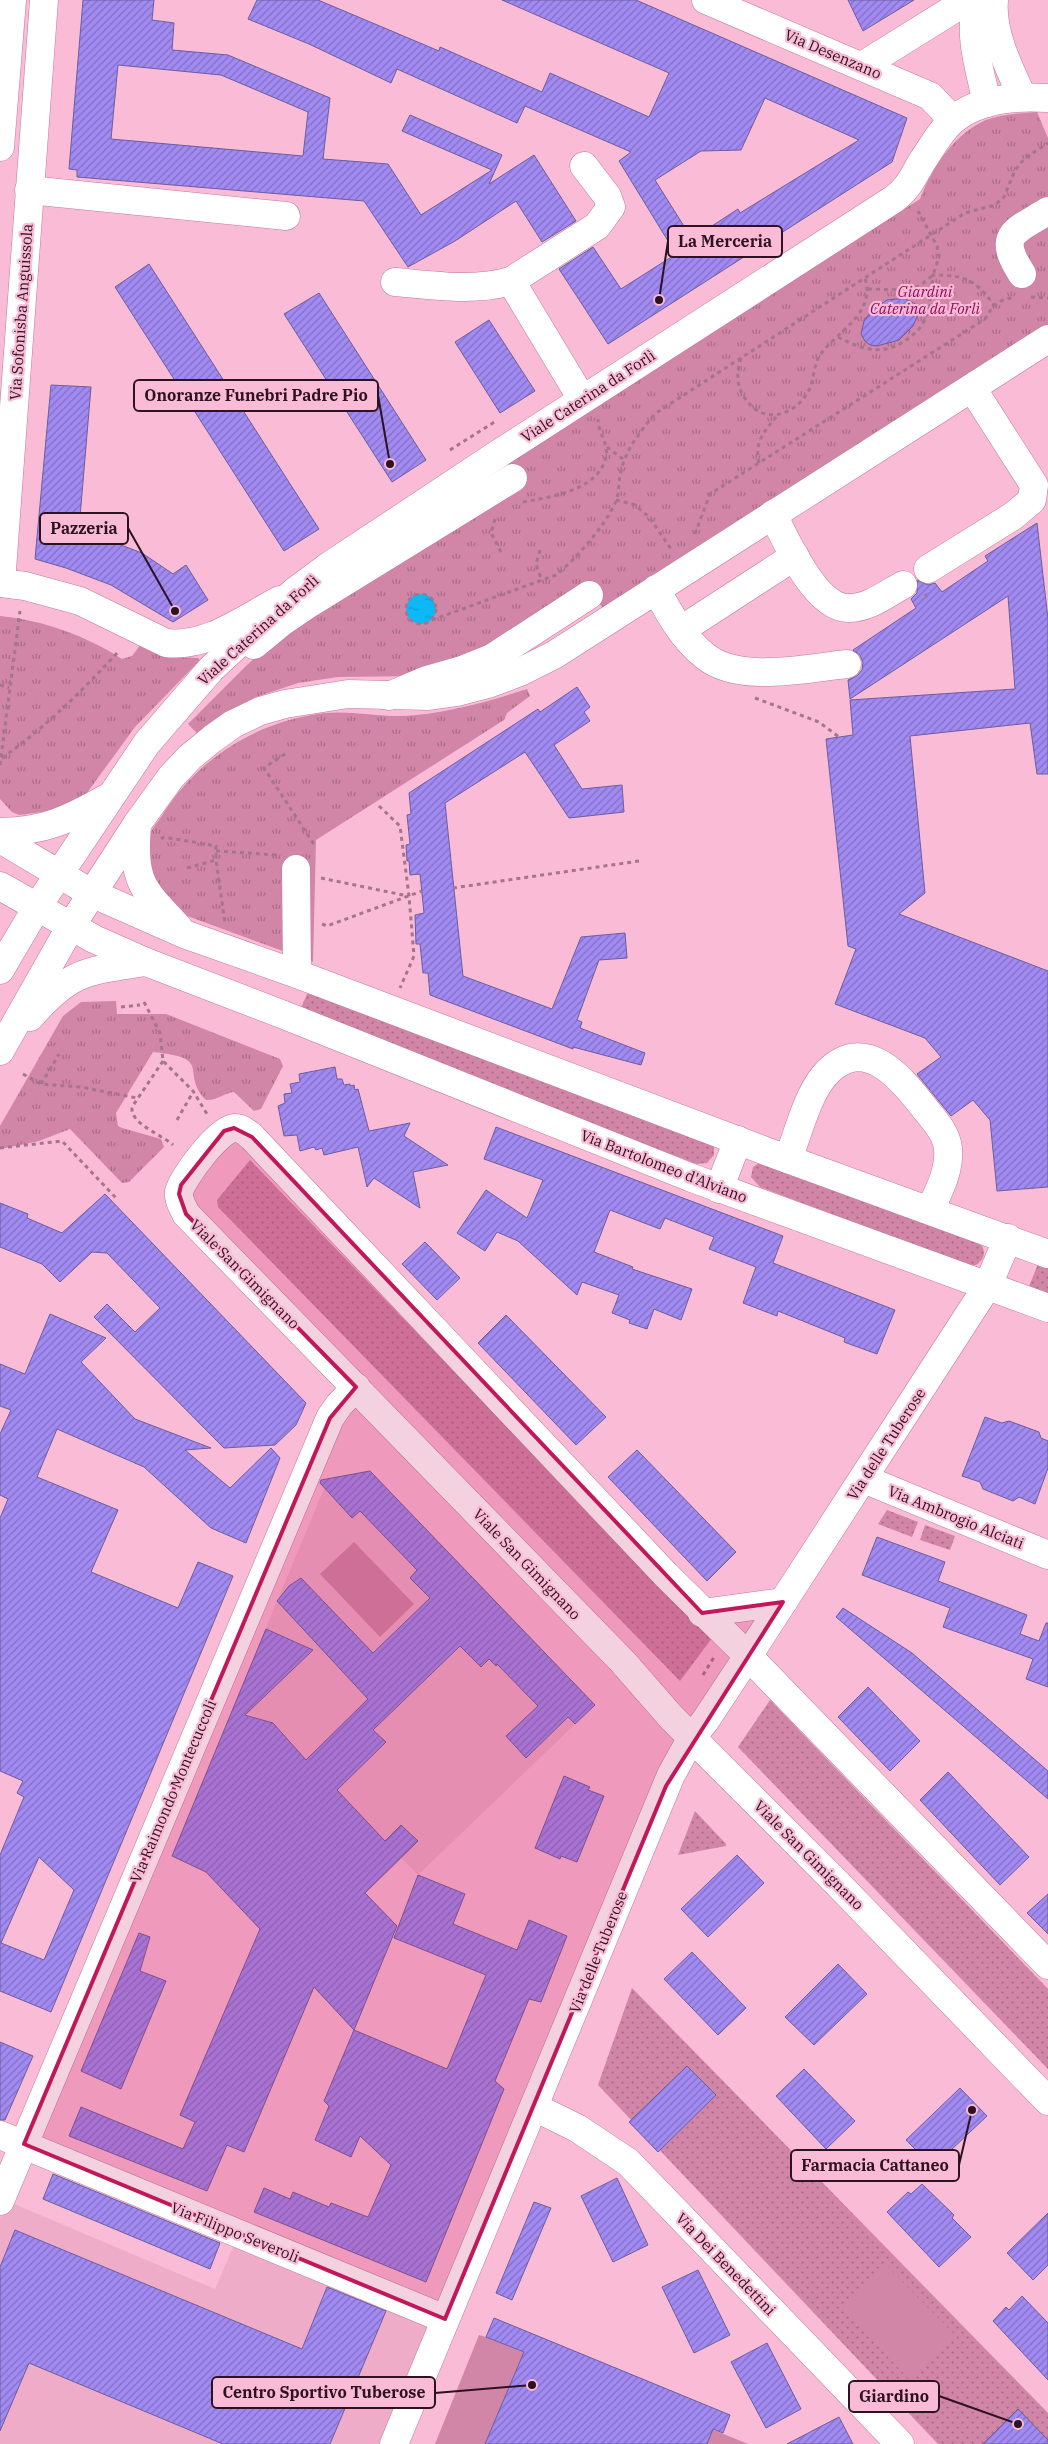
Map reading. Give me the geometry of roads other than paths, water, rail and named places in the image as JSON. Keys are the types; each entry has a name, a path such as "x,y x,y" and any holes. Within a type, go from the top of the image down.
{"street":[{"path":"0,147 12,0"},
{"name":"Via Sofonisba Anguissola","path":"0,583 44,0"},
{"path":"862,66 968,0"},
{"path":"978,0 973,18 973,32 987,103"},
{"path":"994,0 995,22 1007,63 1041,98"},
{"name":"Via Desenzano","path":"711,1 930,96 953,120"},
{"name":"Viale Caterina da Forlì","path":"1,958 147,743 211,669 294,592 337,561 593,405 906,190 931,149 953,120 987,103 1041,98"},
{"path":"395,282 465,287 495,286 511,281 597,226 610,207 607,196 584,166"},
{"path":"29,190 286,216"},
{"path":"1022,274 1010,257 1009,239 1017,230 1048,211"},
{"path":"511,281 593,405"},
{"path":"184,934 141,884 135,855 147,833 171,777 190,757 233,724 260,711 308,699 348,694 429,696 457,692 488,684 520,672 554,655 1048,339"},
{"path":"972,388 1048,510"},
{"path":"928,570 1013,516 1032,500 1034,485"},
{"name":"Viale Caterina da Forlì","path":"147,743 165,732 260,640 282,622 517,490"},
{"path":"773,514 795,556 816,588 839,608 865,606 902,585"},
{"path":"681,630 795,556"},
{"path":"0,583 25,586 80,601 166,642 180,644 206,639 294,592"},
{"path":"656,589 681,630 700,652 721,666 742,670 781,671 847,664"},
{"path":"389,696 427,680 462,670 492,658 590,595"},
{"path":"0,832 25,832 46,827 74,817 110,796"},
{"path":"0,1051 91,893 147,833"},
{"path":"0,839 91,893 184,934 297,974 788,1159 1048,1254"},
{"path":"0,886 71,926 146,962 284,1015 295,1001 298,990 298,867"},
{"path":"240,999 236,986 237,975 243,967 255,959"},
{"path":"0,1051 51,995 71,978 85,972 146,962"},
{"name":"Via Bartolomeo d'Alviano","path":"284,1015 719,1189 1048,1308"},
{"path":"788,1159 810,1103 821,1081 837,1064 851,1057 866,1057 893,1071 916,1097 945,1137 948,1148 947,1164 930,1210"},
{"name":"Viale San Gimignano","path":"1048,1965 748,1656 702,1613 245,1131 234,1128 224,1131 195,1164 181,1185 179,1194 186,1214 356,1387 692,1737 845,1891 1048,2101"},
{"path":"719,1189 738,1140"},
{"name":"Via delle Tuberose","path":"394,2444 666,1786 692,1737 705,1721 864,1479 988,1285 1008,1238"},
{"name":"Via Raimondo Montecuccoli","path":"0,2202 12,2140 330,1418 356,1387"},
{"name":"Via Ambrogio Alciati","path":"864,1479 1048,1555"},
{"path":"702,1613 783,1602"},
{"name":"Via Dei Benedettini","path":"534,2107 577,2128 628,2162 900,2444"},
{"name":"Via Filippo Severoli","path":"12,2140 445,2319"}],"water":[{"path":"421,594 432,598 436,609 432,620 421,624 410,620 406,609 410,598"}],"place":[{"name":"La Merceria","path":"659,300"},
{"name":"Onoranze Funebri Padre Pio","path":"390,464"},
{"name":"Pazzeria","path":"175,611"},
{"name":"Farmacia Cattaneo","path":"972,2110"},
{"name":"Centro Sportivo Tuberose","path":"532,2385"},
{"name":"Giardino","path":"1018,2424"}],"park label":[{"name":"Giardini Caterina da Forlì","path":"925,300"}]}
